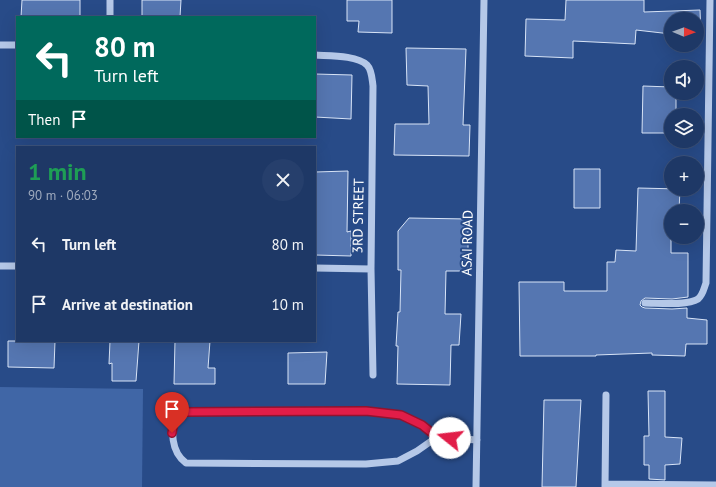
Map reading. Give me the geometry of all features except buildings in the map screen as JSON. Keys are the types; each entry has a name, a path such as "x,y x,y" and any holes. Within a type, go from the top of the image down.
{"street":[{"path":"110,0 110,16"},
{"name":"ASAI ROAD","path":"476,487 484,0"},
{"path":"645,303 687,303 698,299 703,292 706,282 710,0"},
{"path":"0,45 16,46"},
{"name":"3RD STREET","path":"316,55 338,56 361,61 368,66 371,74 373,86 371,269 373,375"},
{"path":"0,266 16,266"},
{"path":"316,268 371,269"},
{"path":"606,395 605,485 716,485"},
{"path":"437,437 417,451 398,461 366,464 186,463 180,459 175,448 172,433 174,421 178,414 184,412 366,411 401,415 422,425 437,437 477,440"}],"shaded area":[{"path":"0,387 143,389 142,487 0,487"}],"route":[{"path":"172,433 174,421 178,414 184,412 366,411 401,415 422,425 437,437 450,438"}]}
